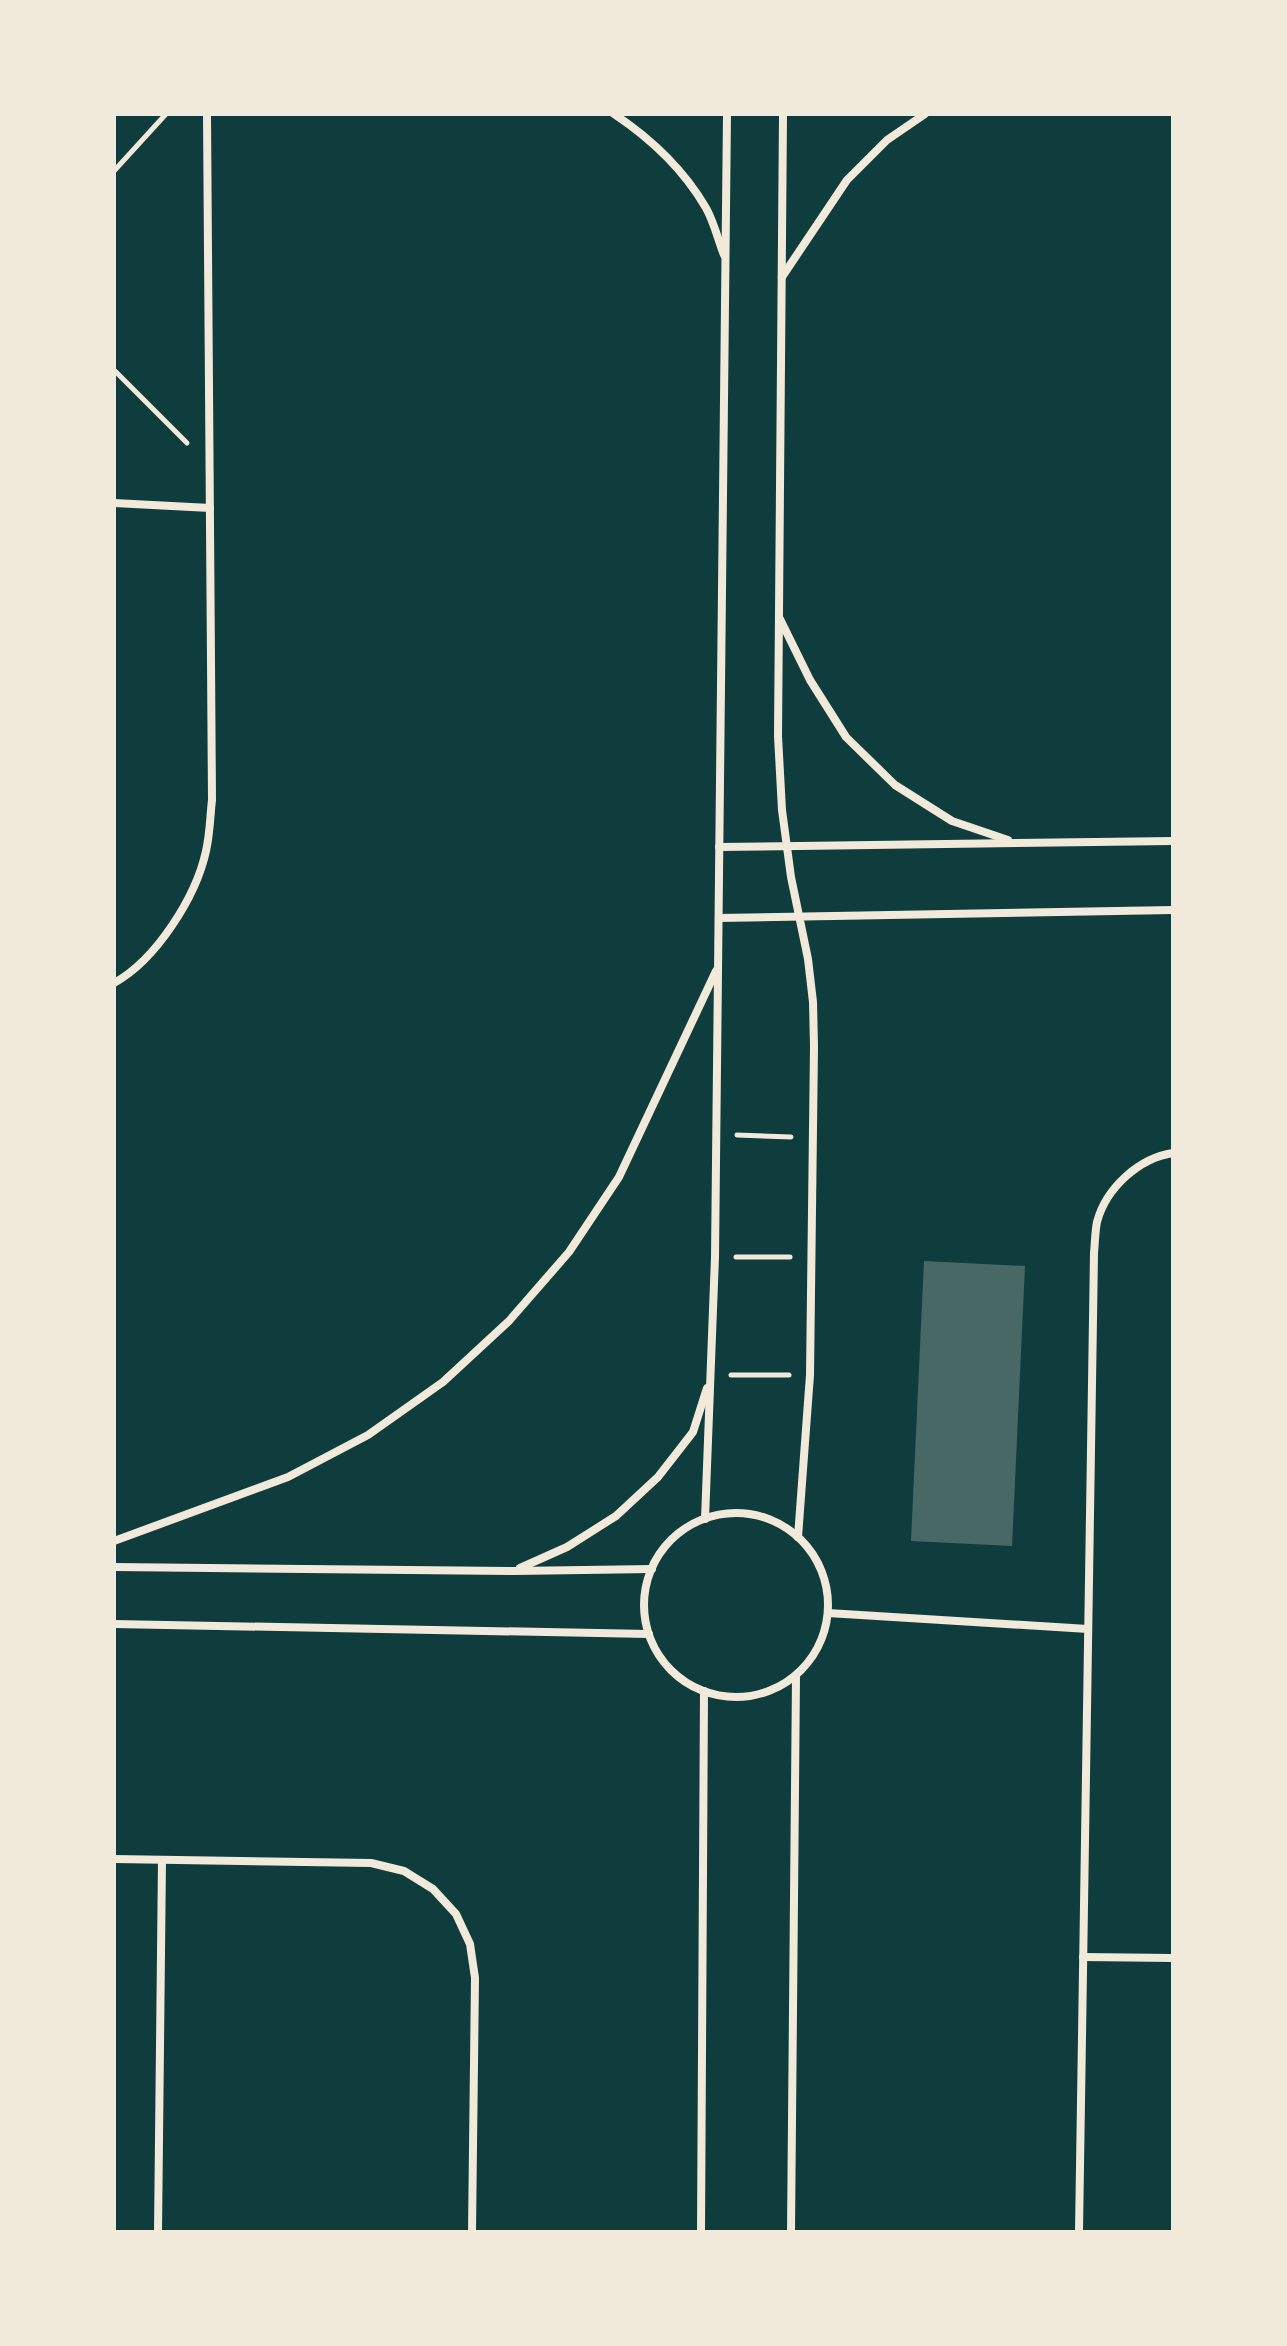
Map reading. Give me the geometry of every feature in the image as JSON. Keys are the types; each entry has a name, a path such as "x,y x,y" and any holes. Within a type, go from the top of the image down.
{"street":[{"path":"114,983 160,943 189,900 206,852 212,800 207,114"},
{"path":"614,114 633,126 674,164 706,209 725,259"},
{"path":"705,1519 715,1257 727,114"},
{"path":"783,114 778,736 786,846 801,917 813,1002 810,1375 798,1537"},
{"path":"782,278 847,180 887,140 925,114"},
{"path":"114,503 210,508"},
{"path":"779,617 810,680 846,737 895,785 952,821 1016,843"},
{"path":"719,847 1173,841"},
{"path":"719,918 1173,910"},
{"path":"114,1541 288,1477 368,1435 443,1382 509,1321 569,1252 619,1177 718,967"},
{"path":"1079,2232 1094,1253 1097,1221 1111,1193 1134,1169 1173,1153"},
{"path":"515,1571 567,1547 616,1516 658,1477 693,1432 711,1375"},
{"path":"729,1514 754,1515 785,1527 798,1537 812,1553 828,1592 825,1631 809,1663 780,1686 752,1695 723,1696 704,1691 676,1675 664,1663 649,1634 644,1601 652,1569 673,1538 705,1519 729,1514"},
{"path":"114,1567 515,1571 652,1569"},
{"path":"828,1613 1088,1629"},
{"path":"114,1624 649,1634"},
{"path":"791,2232 796,1676"},
{"path":"701,2232 704,1691"},
{"path":"114,1859 371,1863 404,1871 433,1889 456,1914 470,1944 475,1978 472,2232"},
{"path":"158,2232 162,1860"},
{"path":"1083,1957 1173,1958"}],"path":[{"path":"114,171 166,114"},
{"path":"114,370 209,465"},
{"path":"716,1134 813,1138"},
{"path":"715,1257 811,1257"},
{"path":"711,1375 810,1375"}],"building":[{"path":"924,1261 1025,1266 1012,1546 911,1541"}]}
